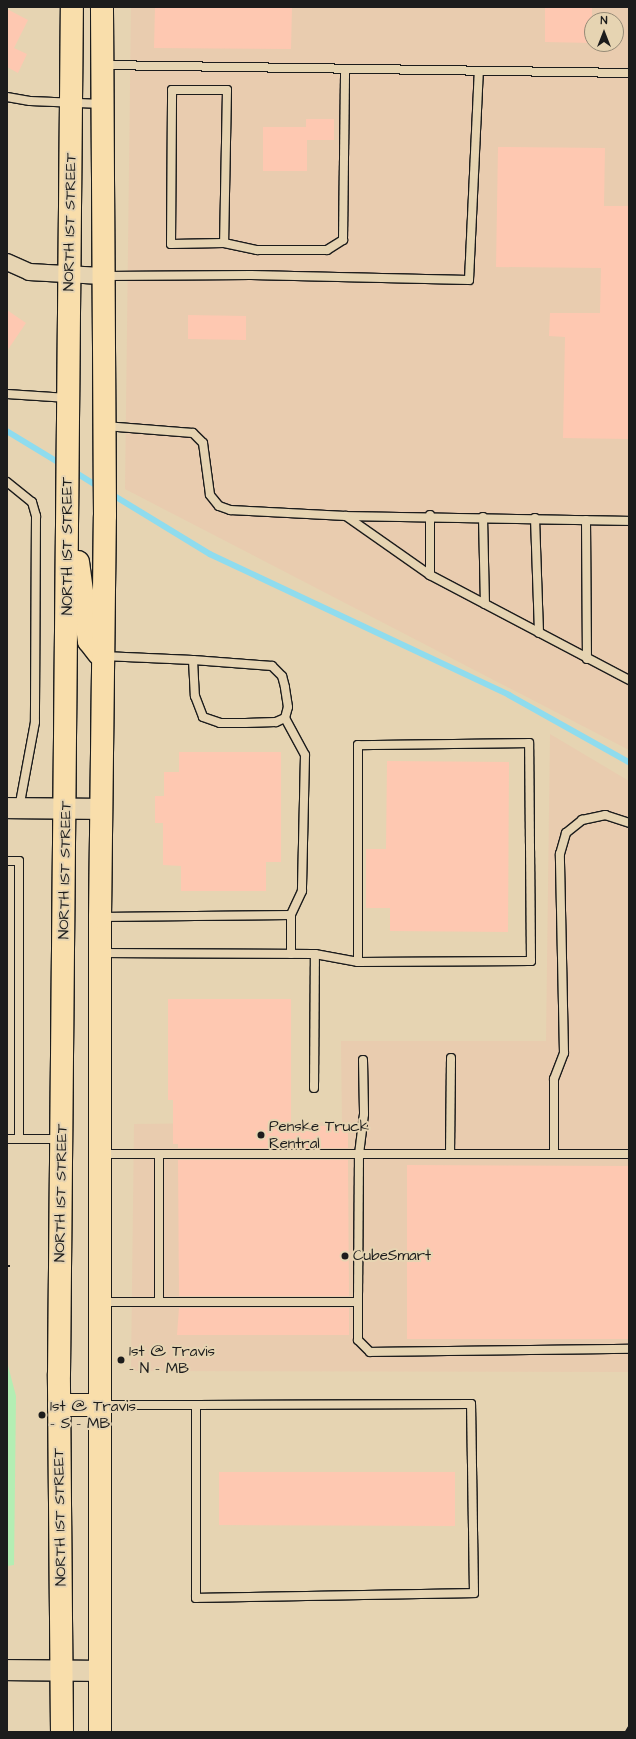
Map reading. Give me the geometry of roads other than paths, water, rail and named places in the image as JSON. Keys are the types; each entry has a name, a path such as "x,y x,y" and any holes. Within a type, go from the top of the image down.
{"main road":[{"name":"NORTH 1ST STREET","path":"62,1732 59,1405 66,809 72,7"},
{"name":"NORTH 1ST STREET","path":"100,1732 100,809 105,516 102,276 102,7"},
{"path":"68,501 89,641 95,651 102,656"},
{"path":"59,1405 100,1405"}],"street":[{"path":"7,262 29,272 102,276"},
{"path":"13,808 100,809"},
{"path":"7,1670 100,1671"}],"lane":[{"path":"102,65 345,70 629,73"},
{"path":"224,243 227,90 172,90 171,244 224,243 257,250 327,250 343,240 345,70"},
{"path":"102,276 252,275 469,280 479,71"},
{"path":"7,96 72,103 102,104"},
{"path":"7,394 69,398"},
{"path":"104,435 193,433 202,443 210,495 219,506 230,510 346,516 430,515 629,521"},
{"path":"7,482 32,502 36,516 35,722 13,808"},
{"path":"430,515 430,575"},
{"path":"346,516 430,575 629,680"},
{"path":"483,517 485,604"},
{"path":"536,518 539,633"},
{"path":"586,520 587,659"},
{"path":"102,656 193,660 272,666 282,676 288,707 285,718 305,755 302,891 291,915 291,954"},
{"path":"193,660 195,696 202,717 220,722 245,723 276,722 285,718"},
{"path":"100,953 315,954 358,962 531,961 529,743 358,745 358,962"},
{"path":"554,1154 554,1079 564,1053 560,854 566,833 582,820 605,815 629,823"},
{"path":"7,861 18,861 19,1139"},
{"path":"100,917 291,915"},
{"path":"314,1088 315,954"},
{"path":"450,1154 451,1058"},
{"path":"363,1060 364,1114 359,1154 358,1340 370,1352 629,1349"},
{"path":"7,1139 62,1138"},
{"path":"100,1154 629,1154"},
{"path":"159,1154 159,1302"},
{"path":"100,1302 358,1302"},
{"path":"100,1405 471,1404 474,1593 196,1598 196,1405"}],"waterway":[{"path":"7,431 63,465"},
{"path":"72,470 99,487"},
{"path":"110,493 210,554 509,695 629,762"}],"railway":[{"path":"626,1732 629,1727"}],"place":[{"name":"Penske Truck Rentral","path":"261,1135"},
{"name":"CubeSmart","path":"345,1256"},
{"name":"1st @ Travis - N - MB","path":"121,1360"},
{"name":"1st @ Travis - S - MB","path":"42,1415"}]}
